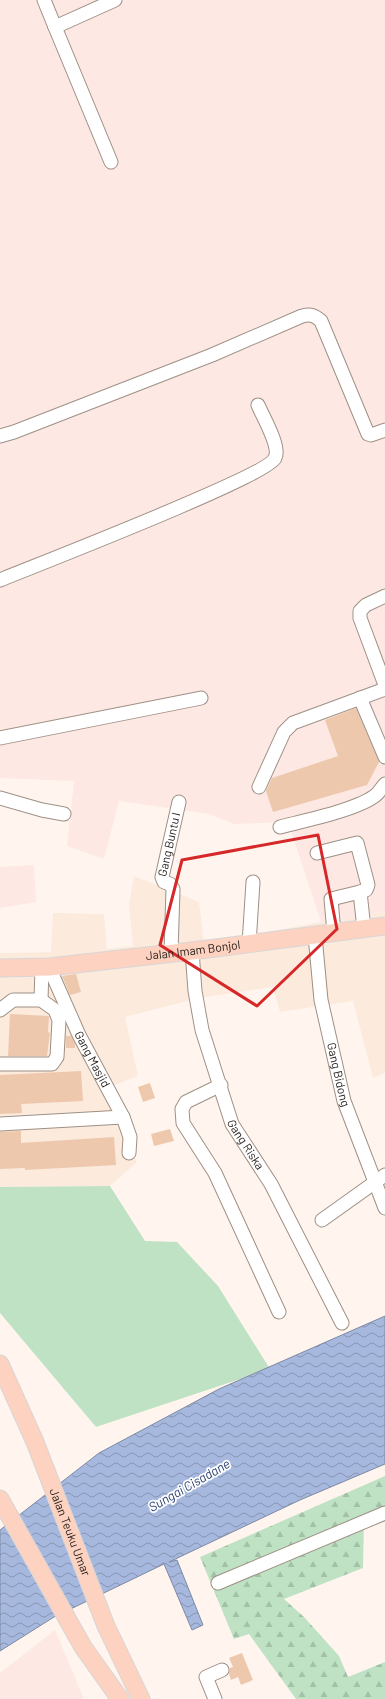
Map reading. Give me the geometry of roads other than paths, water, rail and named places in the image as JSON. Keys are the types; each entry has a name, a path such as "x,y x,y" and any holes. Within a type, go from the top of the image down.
{"main road":[{"name":"Jalan Imam Bonjol","path":"2,970 46,967 192,951 385,926"},
{"name":"Jalan Teuku Umar","path":"0,1364 34,1442 106,1626 141,1699"},
{"path":"0,1499 83,1647 120,1699"}],"street":[{"path":"44,0 111,162"},
{"path":"55,27 115,0"},
{"path":"0,436 14,432 212,355 302,316 309,315 314,315 321,321 368,434 371,435 385,430"},
{"path":"0,580 119,533 245,477 274,461 277,454 276,446 258,405"},
{"path":"385,596 366,605 360,611 360,618 385,685"},
{"path":"259,787 284,732 293,723 385,689"},
{"path":"0,738 201,698"},
{"path":"360,698 385,757"},
{"path":"280,827 317,818 361,804 377,795 385,784"},
{"path":"0,798 42,810 64,814"},
{"name":"Gang Buntu I","path":"170,953 173,889 170,884 164,882 162,877 179,802"},
{"path":"317,853 357,843 368,885 366,890 331,899 334,933"},
{"path":"249,944 252,882"},
{"path":"360,892 364,929"},
{"name":"Gang Bidong","path":"315,936 321,1000 344,1101 380,1178 385,1208"},
{"name":"Gang Riska","path":"192,951 195,991 202,1030 221,1085 232,1124 271,1184 342,1323"},
{"path":"41,1000 46,967"},
{"name":"Gang Masjid","path":"46,967 79,1034 123,1117 130,1137 129,1153"},
{"path":"0,1010 13,1000 41,1000 55,1010 59,1020 57,1057 52,1064 0,1064"},
{"path":"221,1085 186,1102 182,1108 183,1123 215,1173 279,1312"},
{"path":"0,1124 123,1117"},
{"path":"322,1220 380,1178"},
{"path":"218,1583 385,1513"},
{"path":"215,1699 206,1677 222,1670"}],"water":[{"name":"Sungai Cisadane","path":"385,1316 385,1464 300,1500 169,1562 177,1560 203,1625 192,1630 164,1564 54,1617 0,1651 0,1530 99,1453 219,1389"}]}
